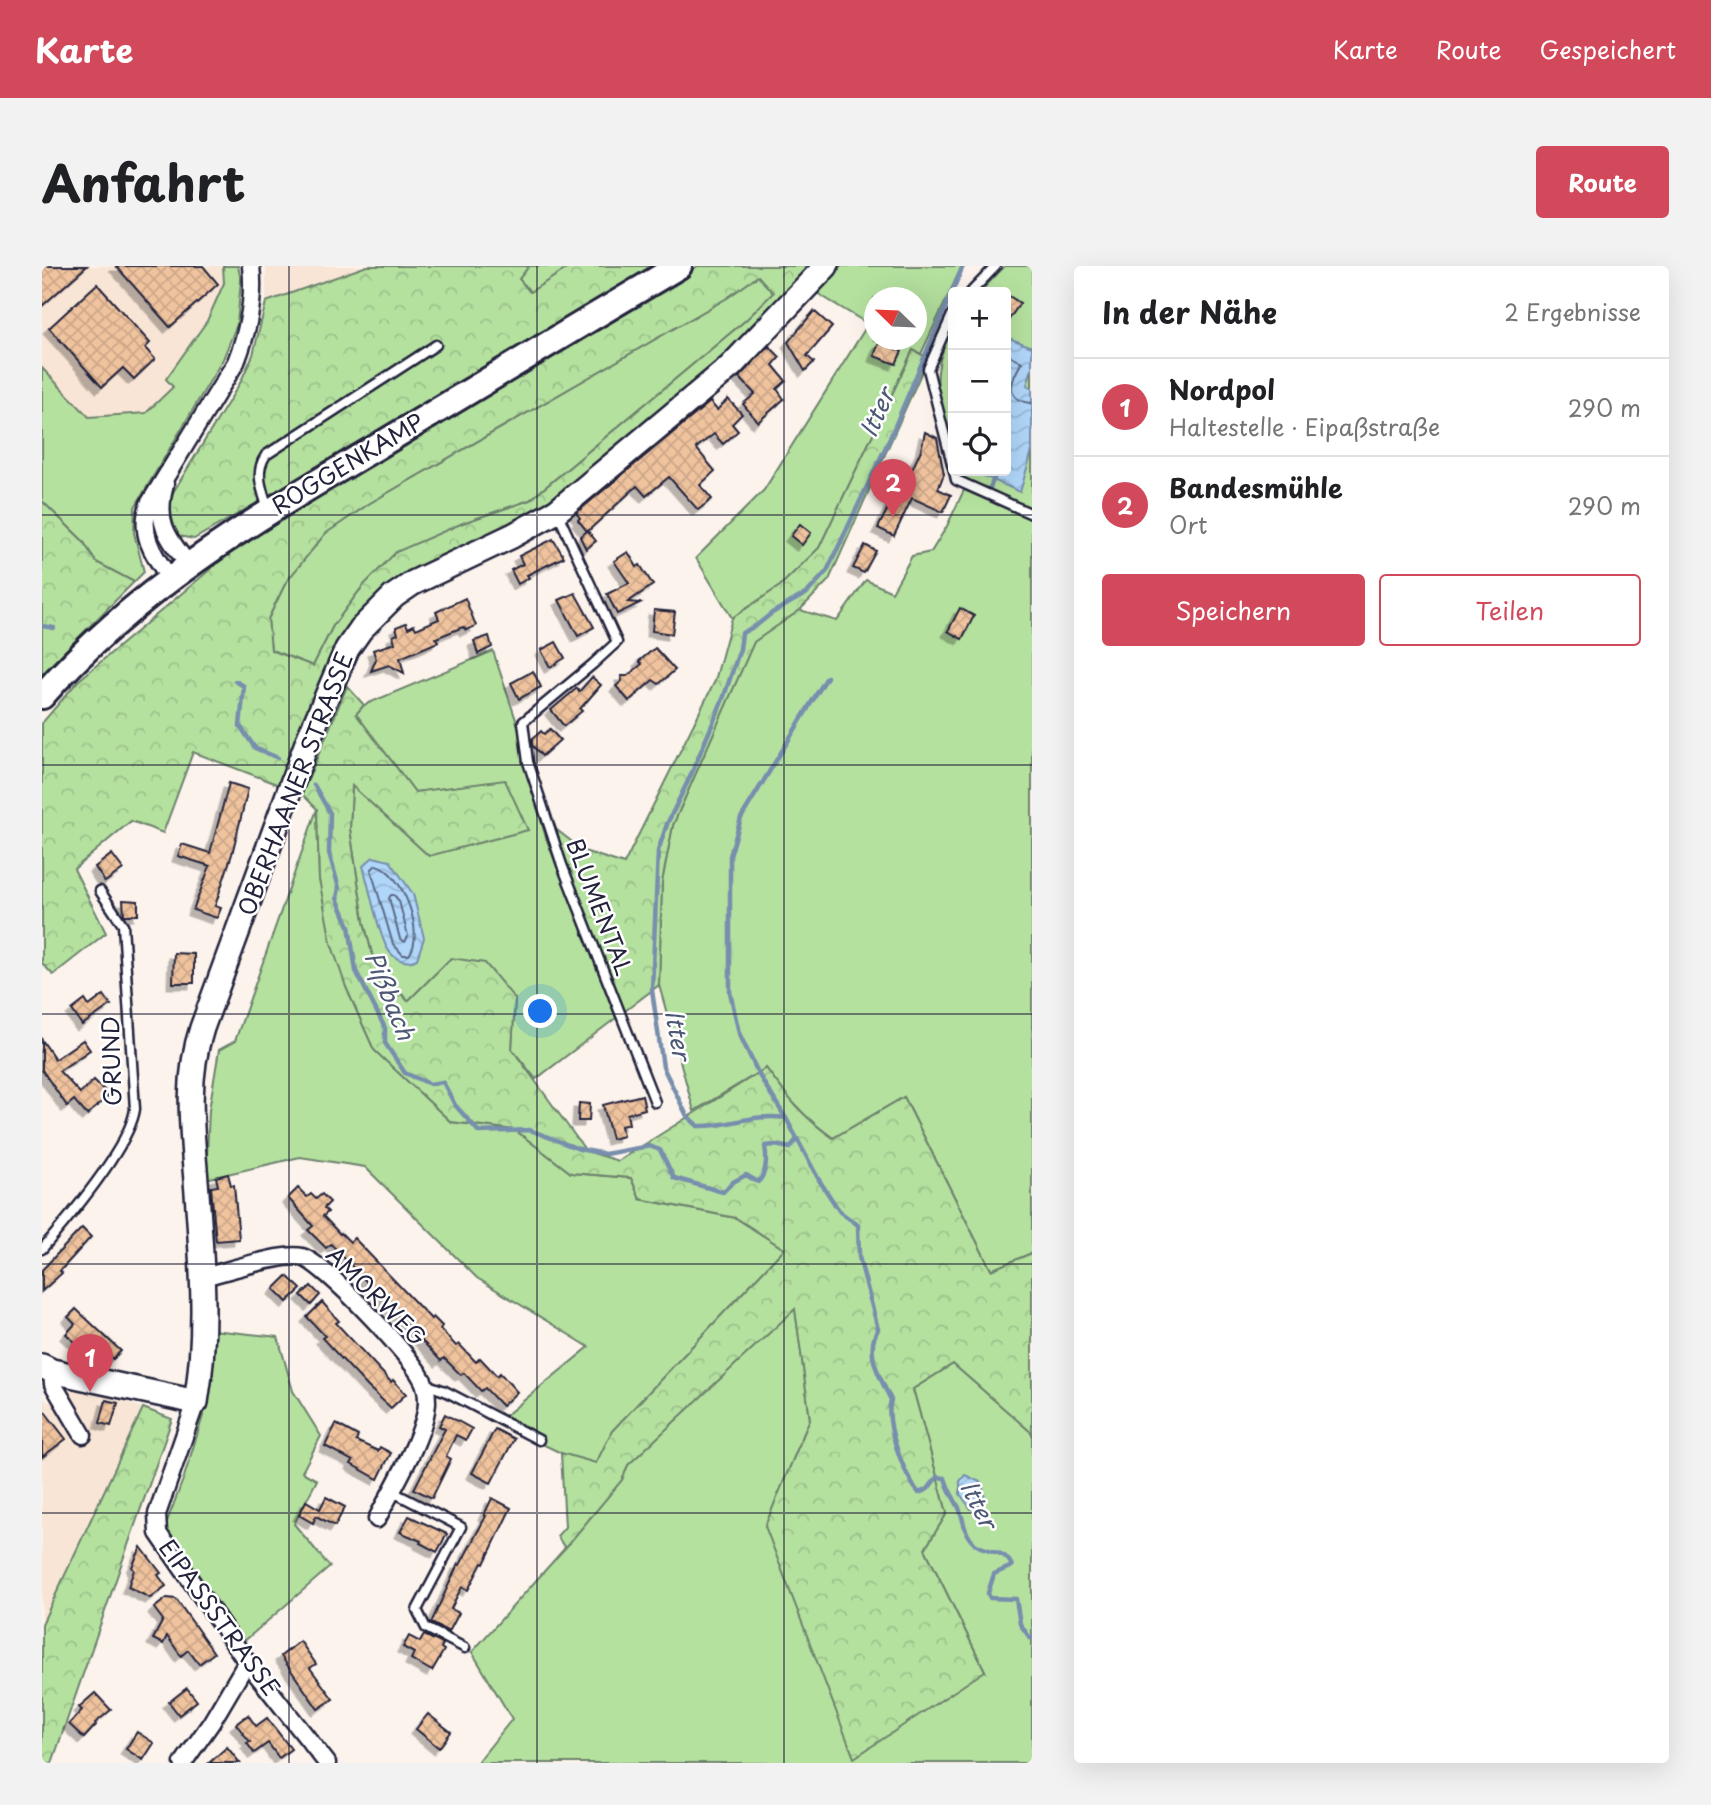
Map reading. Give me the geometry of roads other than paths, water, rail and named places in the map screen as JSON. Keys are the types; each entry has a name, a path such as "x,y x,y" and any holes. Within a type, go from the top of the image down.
{"main road":[{"name":"ROGGENKAMP","path":"42,695 97,638 179,571 269,511 680,266"}],"street":[{"path":"179,571 160,565 145,532 144,518 149,504 236,362 252,302 251,266"},
{"name":"OBERHAANER STRASSE","path":"196,1402 203,1363 203,1277 190,1106 191,1075 199,1038 309,740 347,649 378,611 413,583 500,542 557,511 732,366 826,266"},
{"path":"167,474 162,495 162,520 179,571"},
{"name":"AMORWEG","path":"203,1277 287,1257 306,1258 324,1270 411,1361 425,1384"},
{"path":"47,1368 196,1402"},
{"path":"47,1368 53,1384 83,1435"},
{"path":"377,1519 425,1416 425,1384"},
{"name":"EIPASSSTRASSE","path":"196,1402 157,1514 158,1534 247,1662 327,1763"},
{"path":"183,1763 211,1723 247,1662"}],"lane":[{"path":"976,287 996,266"},
{"path":"948,324 928,369 948,446"},
{"path":"269,511 259,477 266,455 436,345"},
{"path":"955,476 956,480 1032,514"},
{"name":"BLUMENTAL","path":"557,511 617,642 523,722 528,762 586,931 655,1102"},
{"name":"GRUND","path":"42,1249 106,1167 128,1135 133,1122 134,1095 123,925 100,891"},
{"path":"425,1384 445,1391 539,1440"},
{"path":"391,1491 461,1527 417,1610 426,1628 465,1648"}],"water":[{"path":"1011,339 1032,347 1032,368 1027,385 1032,388 1032,451 1020,492 984,476 1011,476"},
{"path":"948,356 948,391 946,369"},
{"path":"373,857 390,861 413,894 424,938 417,959 399,960 386,946 382,937 363,866"},
{"path":"965,1475 982,1483 985,1499 979,1506 971,1509 960,1494 960,1481"}],"waterway":[{"name":"Itter","path":"963,266 890,438 827,571 807,593 742,633 740,649 723,699 667,824 658,851 652,990 663,1067 687,1116 698,1126 762,1117 786,1118 819,1180 840,1212 858,1225 859,1257 878,1329 874,1338 873,1356 878,1374 891,1400 890,1422 902,1462 919,1493 928,1489 937,1477 945,1478 971,1540 980,1547 1001,1554 1009,1561 1012,1566 994,1574 988,1593 990,1598 1016,1599 1020,1624 1030,1638 1032,1637"},
{"path":"989,490 995,476"},
{"name":"Pißbach","path":"42,626 54,628"},
{"path":"785,1117 759,1075 739,1033 730,992 730,856 741,818 827,677"},
{"name":"Pißbach","path":"235,681 244,686 240,726 255,748 278,758"},
{"name":"Pißbach","path":"314,785 330,813 329,853 339,888 337,898 349,926 356,971 385,1028 385,1043 405,1073 430,1084 443,1082 455,1105 479,1132 530,1130 579,1149 605,1154 649,1146 660,1150 674,1178 723,1192 746,1175 758,1182 766,1165 765,1146 790,1148 797,1139"}],"place":[{"name":"Bandesmühle","path":"893,517"},
{"name":"Nordpol","path":"90,1392"}]}
